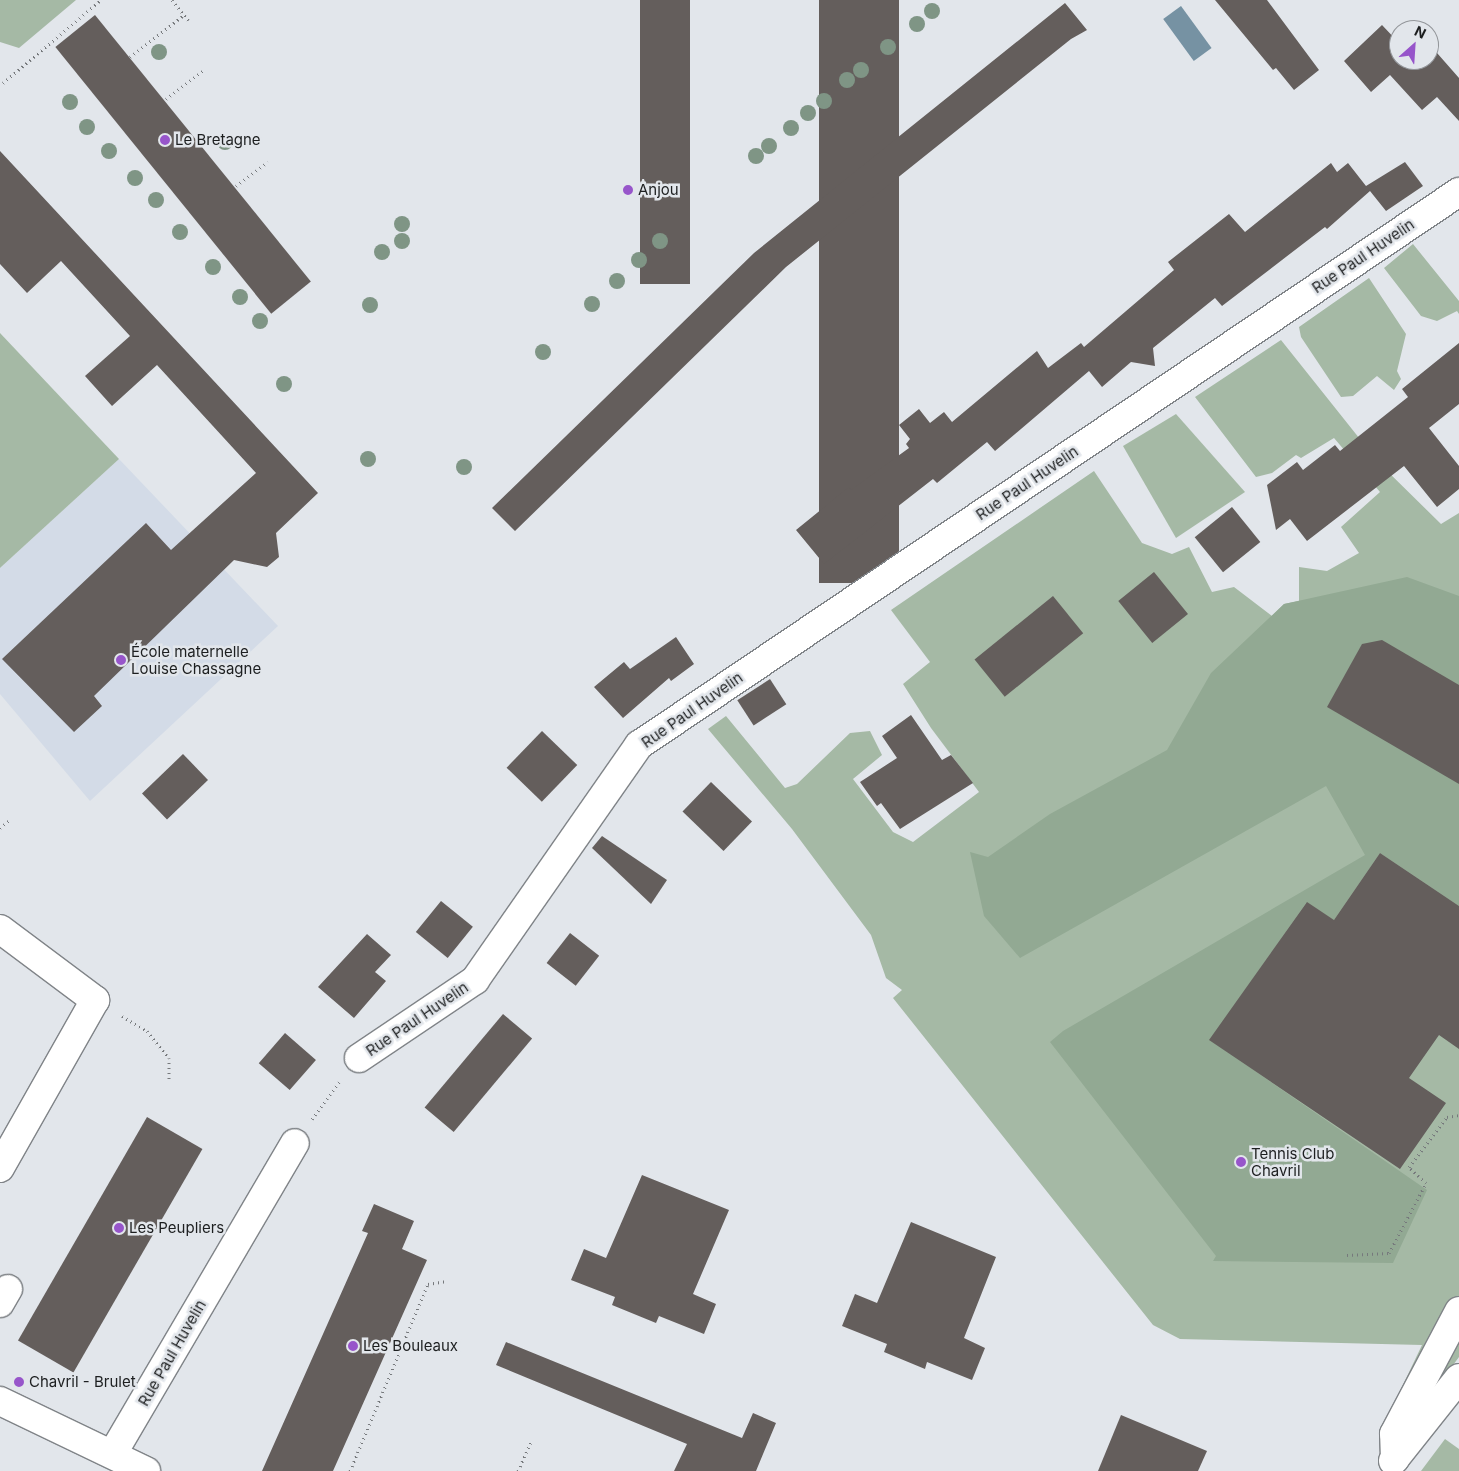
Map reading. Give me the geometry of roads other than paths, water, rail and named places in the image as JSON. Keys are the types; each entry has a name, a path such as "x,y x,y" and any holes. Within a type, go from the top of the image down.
{"street":[{"name":"Rue Paul Huvelin","path":"359,1058 475,980 639,746 1459,192"},
{"path":"0,929 96,1000 0,1168"},
{"name":"Rue Paul Huvelin","path":"113,1453 295,1142"},
{"path":"1390,1465 1394,1434 1459,1311"},
{"path":"1390,1465 1459,1378"},
{"path":"0,1401 113,1453 146,1471"}],"water":[{"path":"1181,6 1212,48 1194,61 1163,19"}],"place":[{"name":"Le Bretagne","path":"165,140"},
{"name":"Anjou","path":"628,190"},
{"name":"École maternelle Louise Chassagne","path":"121,660"},
{"name":"Tennis Club Chavril","path":"1241,1162"},
{"name":"Les Peupliers","path":"119,1228"},
{"name":"Les Bouleaux","path":"353,1346"},
{"name":"Chavril - Brulet","path":"19,1382"}]}
